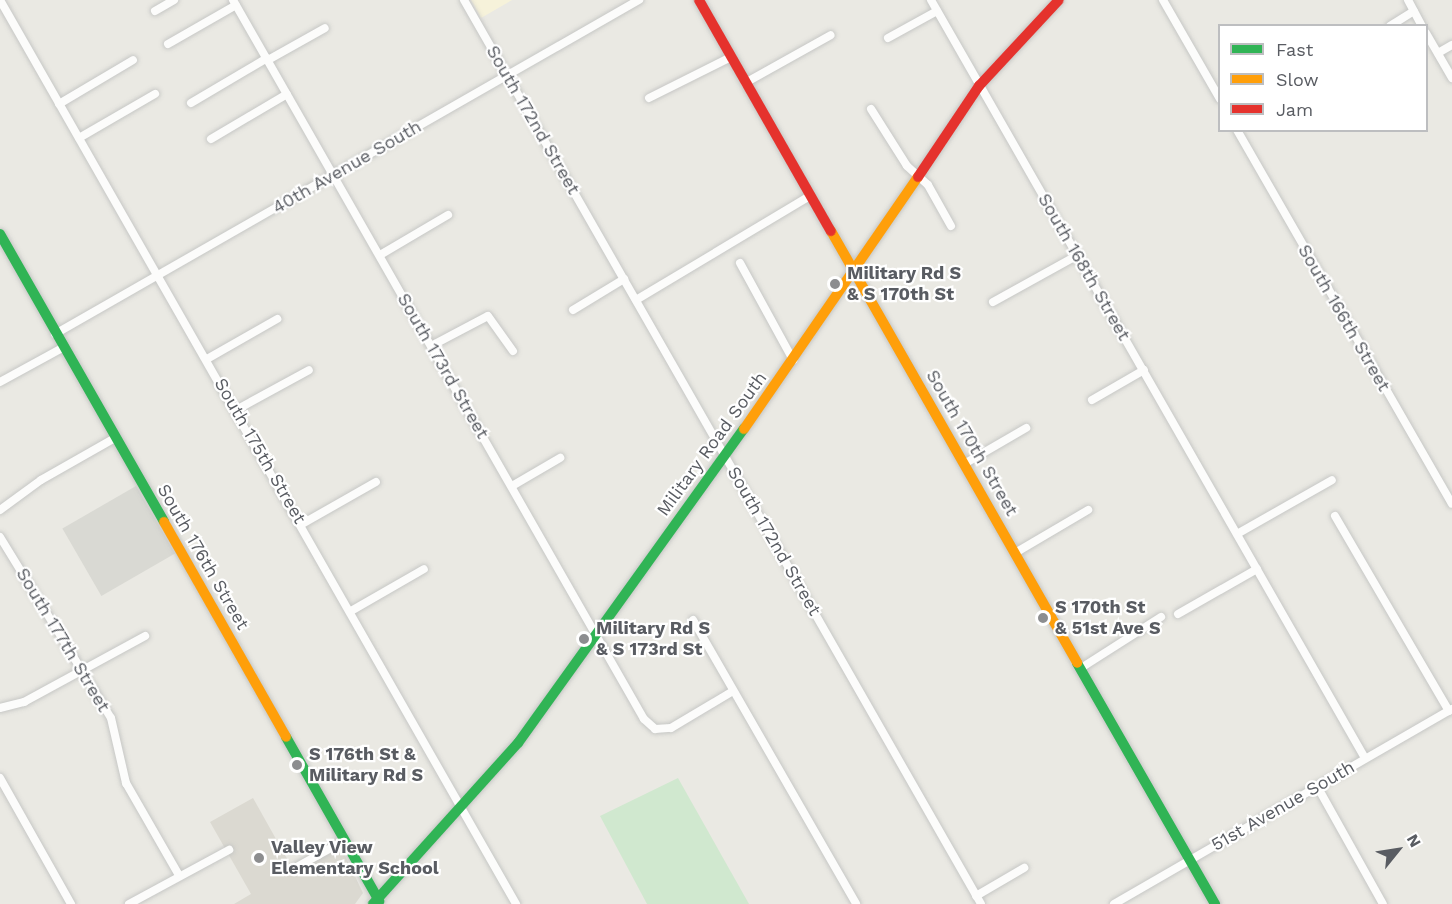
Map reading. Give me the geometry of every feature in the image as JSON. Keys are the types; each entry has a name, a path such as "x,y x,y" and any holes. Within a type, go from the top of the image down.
{"street":[{"name":"South 175th Street","path":"0,0 302,524 516,904"},
{"path":"156,11 174,0"},
{"name":"South 172nd Street","path":"464,0 981,904"},
{"name":"40th Avenue South","path":"56,334 639,0"},
{"name":"South 170th Street","path":"699,0 1215,904"},
{"name":"South 168th Street","path":"931,0 1365,758"},
{"name":"Military Road South","path":"367,904 377,902 462,809 518,743 793,360 979,86 1059,0"},
{"path":"1163,0 1218,96"},
{"path":"1408,0 1421,24"},
{"path":"168,44 234,3"},
{"name":"South 173rd Street","path":"234,3 597,633 644,719 655,729 671,728 734,691"},
{"path":"888,38 937,11"},
{"path":"1393,24 1414,11"},
{"path":"191,103 325,28"},
{"path":"745,83 831,35"},
{"path":"1428,36 1452,78"},
{"path":"1438,52 1452,45"},
{"path":"649,98 731,57"},
{"path":"59,104 134,60"},
{"path":"79,138 154,94"},
{"path":"211,139 287,94"},
{"path":"871,109 892,146 919,176 951,226"},
{"name":"South 166th Street","path":"1238,132 1452,504"},
{"path":"636,300 810,196"},
{"path":"380,255 448,215"},
{"name":"South 176th Street","path":"0,234 345,840 377,902"},
{"path":"993,302 1078,255"},
{"path":"740,263 793,360"},
{"path":"573,310 624,279"},
{"path":"431,346 489,316 513,351"},
{"path":"207,359 277,318"},
{"path":"0,382 64,347"},
{"path":"236,410 309,370"},
{"path":"1092,400 1144,370"},
{"path":"964,464 1026,428"},
{"path":"0,510 41,480 115,438"},
{"path":"512,486 560,458"},
{"path":"1237,534 1332,480"},
{"path":"302,524 376,482"},
{"path":"1015,553 1088,510"},
{"path":"1335,516 1450,710"},
{"name":"South 177th Street","path":"0,537 111,718 126,783 179,875"},
{"path":"351,611 424,569"},
{"path":"1178,614 1257,569"},
{"path":"1081,668 1161,618"},
{"path":"693,620 856,904"},
{"path":"0,708 24,702 83,672 145,636"},
{"name":"51st Avenue South","path":"1114,904 1450,710"},
{"path":"0,778 71,904"},
{"path":"1317,786 1383,904"},
{"path":"296,868 345,840"},
{"path":"129,904 229,850"},
{"path":"976,896 1024,868"}],"shaded area":[{"path":"471,0 512,0 481,18"},
{"path":"136,486 175,554 101,596 62,528"},
{"name":"Valley View Elementary School","path":"253,798 294,871 340,845 363,893 355,904 234,904 251,894 210,822"}],"green space":[{"path":"678,778 749,904 647,904 600,816"}],"traffic: fast":[{"path":"0,234 164,522"},
{"path":"373,904 518,743 744,429"},
{"path":"1077,663 1215,904"},
{"path":"286,737 379,901"}],"traffic: slow":[{"path":"744,429 918,177"},
{"path":"831,231 1077,663"},
{"path":"164,522 286,737"}],"traffic: jam":[{"path":"699,0 831,231"},
{"path":"918,177 979,86 1059,0"}],"place":[{"name":"Military Rd S & S 170th St","path":"835,284"},
{"name":"S 170th St & 51st Ave S","path":"1043,618"},
{"name":"Military Rd S & S 173rd St","path":"584,639"},
{"name":"S 176th St & Military Rd S","path":"297,765"},
{"name":"Valley View Elementary School","path":"259,858"}]}
